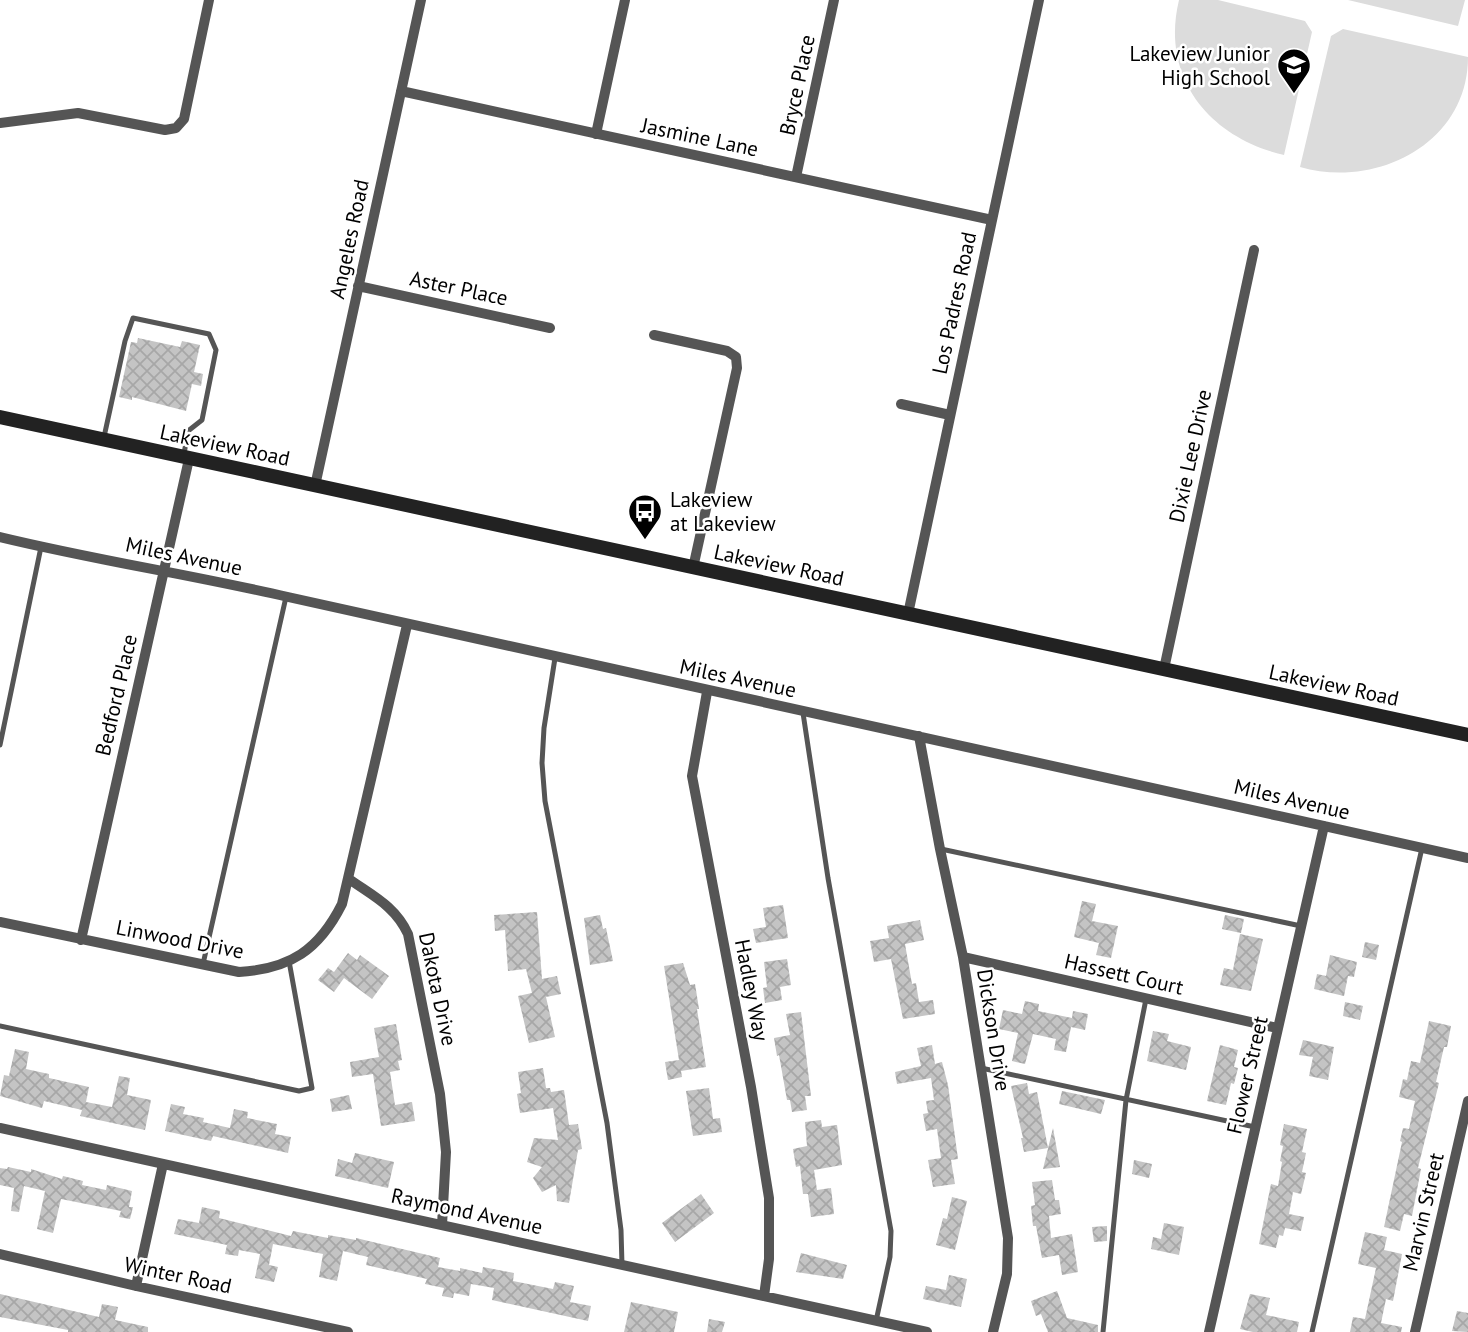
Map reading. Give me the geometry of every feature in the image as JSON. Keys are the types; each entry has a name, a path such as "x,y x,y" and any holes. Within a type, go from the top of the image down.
{"main road":[{"name":"Lakeview Road","path":"0,417 1468,735"}],"street":[{"path":"0,123 78,113 165,130 176,128 184,119 209,0"},
{"name":"Angeles Road","path":"315,486 421,0"},
{"path":"596,134 625,0"},
{"name":"Bryce Place","path":"796,177 835,0"},
{"name":"Los Padres Road","path":"908,614 1039,0"},
{"name":"Jasmine Lane","path":"401,91 992,220"},
{"name":"Dixie Lee Drive","path":"1164,669 1254,250"},
{"name":"Aster Place","path":"359,286 550,328"},
{"path":"654,335 727,352 736,357 737,368 693,568"},
{"path":"901,404 950,415"},
{"name":"Bedford Place","path":"81,940 164,570 186,458"},
{"name":"Miles Avenue","path":"0,537 164,570 1468,858"},
{"path":"349,879 407,625"},
{"name":"Hadley Way","path":"707,692 692,776 751,1087 769,1198 769,1245 764,1296"},
{"name":"Dickson Drive","path":"919,736 963,957 1008,1238 1007,1274 993,1332"},
{"name":"Flower Street","path":"1209,1332 1324,826"},
{"name":"Linwood Drive","path":"0,922 239,972 261,971 289,961 318,941 342,904 349,879"},
{"name":"Dakota Drive","path":"349,879 390,907 401,918 408,934 440,1094 446,1152 442,1225"},
{"name":"Hassett Court","path":"963,957 1277,1028"},
{"name":"Marvin Street","path":"1415,1332 1468,1101"},
{"name":"Raymond Avenue","path":"0,1128 927,1332"},
{"path":"136,1286 163,1164"},
{"name":"Winter Road","path":"0,1254 348,1332"}],"lane":[{"path":"103,440 125,341 133,318 209,334 216,350 202,420 188,431 186,458"},
{"path":"0,745 41,547"},
{"path":"203,964 286,597"},
{"path":"555,658 544,728 542,763 545,802 607,1123 621,1230 622,1265"},
{"path":"803,712 828,878 891,1231 890,1257 876,1321"},
{"path":"1312,1332 1422,848"},
{"path":"940,849 1301,926"},
{"path":"0,1026 299,1091 312,1088 289,961"},
{"path":"1103,1332 1126,1100 1146,999"},
{"path":"981,1068 1255,1127"}],"shaded area":[{"path":"1179,0 1218,0 1305,21 1312,32 1284,155 1257,147 1234,135 1213,119 1197,100 1184,79 1177,55 1175,28"},
{"path":"1348,0 1465,0 1458,26"},
{"path":"1343,29 1468,57 1464,88 1452,114 1435,136 1413,153 1387,165 1358,171 1329,172 1300,167 1331,36"}],"building":[{"path":"138,338 180,347 182,341 200,345 194,372 203,374 201,386 192,384 186,411 132,397 132,400 119,397 131,342 137,343"},
{"path":"1082,901 1096,904 1092,921 1118,926 1111,958 1096,955 1099,943 1074,937"},
{"path":"783,905 788,938 756,943 753,929 766,927 763,908"},
{"path":"537,912 542,979 557,976 561,994 546,997 555,1037 529,1043 518,996 532,993 526,969 508,971 505,930 495,931 494,915"},
{"path":"600,915 603,929 606,928 613,961 590,965 584,918"},
{"path":"1225,915 1244,919 1241,933 1222,929"},
{"path":"920,920 924,940 905,944 912,984 916,983 919,1002 933,1000 935,1014 903,1019 891,959 874,962 870,941 889,938 887,926"},
{"path":"1240,934 1263,939 1251,991 1220,985 1224,968 1233,970"},
{"path":"1365,942 1379,945 1376,960 1362,957"},
{"path":"348,953 357,960 360,955 389,976 372,999 344,978 334,992 318,980 328,968 334,972"},
{"path":"1330,955 1357,962 1354,977 1348,976 1344,996 1314,989 1317,974 1326,976"},
{"path":"787,959 791,985 780,987 782,1000 765,1003 763,988 767,987 764,962"},
{"path":"683,963 690,985 695,984 706,1067 681,1071 682,1077 668,1080 665,1062 679,1060 664,966"},
{"path":"1025,1001 1039,1004 1038,1011 1072,1018 1073,1011 1088,1014 1085,1030 1071,1027 1066,1052 1054,1050 1056,1039 1033,1034 1025,1064 1012,1061 1018,1033 999,1029 1003,1010 1022,1014"},
{"path":"1345,1002 1363,1006 1360,1020 1343,1016"},
{"path":"801,1012 811,1096 805,1096 807,1110 792,1112 774,1038 790,1035 786,1014"},
{"path":"1429,1021 1451,1026 1418,1168 1421,1169 1412,1216 1404,1214 1400,1231 1384,1227 1403,1128 1409,1129 1415,1101 1399,1097 1403,1079 1407,1080 1411,1061 1420,1063"},
{"path":"396,1024 402,1060 398,1061 400,1070 390,1072 395,1105 412,1102 415,1121 381,1126 373,1074 352,1077 350,1062 379,1057 374,1028"},
{"path":"1153,1031 1169,1034 1167,1041 1191,1047 1186,1070 1147,1061"},
{"path":"1303,1040 1334,1047 1328,1080 1309,1076 1313,1057 1299,1055"},
{"path":"932,1045 935,1064 942,1062 948,1085 958,1159 951,1160 955,1184 933,1187 928,1160 941,1158 937,1129 926,1131 923,1114 928,1113 926,1101 934,1100 931,1078 897,1084 895,1072 921,1066 917,1048"},
{"path":"1220,1045 1238,1050 1234,1067 1238,1068 1226,1105 1207,1101"},
{"path":"15,1049 29,1052 26,1069 49,1074 49,1078 89,1087 86,1102 112,1107 119,1076 130,1078 127,1095 151,1100 145,1130 80,1116 82,1110 44,1101 42,1108 0,1096 4,1075 9,1076"},
{"path":"543,1068 546,1088 550,1088 551,1092 564,1090 569,1125 578,1124 582,1149 578,1150 569,1203 557,1201 556,1185 542,1192 533,1178 542,1167 527,1162 534,1138 558,1140 553,1108 520,1113 518,1072"},
{"path":"1027,1083 1029,1094 1037,1092 1048,1148 1024,1152 1011,1086"},
{"path":"709,1088 713,1119 720,1118 722,1132 693,1136 686,1091"},
{"path":"1062,1091 1105,1100 1101,1114 1059,1104"},
{"path":"349,1095 352,1109 332,1112 330,1099"},
{"path":"171,1104 185,1107 183,1114 204,1118 203,1122 230,1128 234,1109 248,1112 247,1118 277,1124 275,1134 291,1137 288,1153 213,1136 211,1141 165,1131"},
{"path":"821,1120 822,1127 837,1125 842,1165 814,1170 817,1190 831,1188 834,1214 811,1217 808,1194 803,1194 800,1166 796,1167 793,1149 807,1146 805,1122"},
{"path":"1284,1124 1307,1129 1302,1152 1306,1153 1302,1172 1306,1173 1301,1194 1293,1192 1289,1214 1304,1217 1301,1231 1285,1228 1283,1236 1279,1235 1276,1248 1259,1244 1271,1184 1278,1186"},
{"path":"1053,1128 1060,1167 1043,1169"},
{"path":"355,1153 394,1162 388,1188 335,1176 338,1159 352,1163"},
{"path":"1134,1160 1152,1164 1149,1178 1132,1174"},
{"path":"0,1168 31,1172 31,1169 62,1179 63,1176 83,1181 82,1185 106,1190 107,1185 132,1191 129,1207 133,1207 130,1219 119,1217 121,1211 61,1199 53,1233 37,1229 45,1191 24,1186 19,1212 11,1211 14,1188 0,1185"},
{"path":"1052,1180 1055,1200 1059,1200 1061,1214 1049,1216 1051,1238 1072,1234 1078,1272 1062,1275 1059,1255 1042,1258 1036,1226 1033,1226 1031,1206 1035,1205 1032,1182"},
{"path":"701,1194 714,1213 675,1242 662,1223"},
{"path":"952,1197 967,1201 955,1250 936,1245 943,1218 947,1219"},
{"path":"202,1207 220,1211 219,1218 291,1236 293,1231 328,1238 328,1235 356,1238 440,1258 438,1267 482,1273 483,1267 514,1273 513,1281 553,1289 555,1282 574,1286 570,1302 591,1306 588,1321 492,1300 494,1288 471,1284 469,1296 454,1293 453,1298 442,1296 444,1288 425,1284 427,1279 366,1265 368,1257 343,1251 337,1281 319,1277 323,1254 273,1244 269,1265 278,1267 274,1282 255,1278 260,1254 239,1250 238,1256 225,1254 227,1245 174,1234 178,1219 199,1223"},
{"path":"1164,1223 1184,1227 1179,1255 1151,1249 1153,1237 1161,1239"},
{"path":"1107,1226 1107,1241 1094,1242 1092,1227"},
{"path":"1365,1232 1387,1237 1384,1250 1402,1254 1393,1301 1386,1299 1381,1323 1402,1327 1401,1332 1350,1332 1353,1317 1365,1319 1376,1268 1358,1264"},
{"path":"801,1253 847,1265 843,1279 796,1272"},
{"path":"949,1275 967,1279 961,1307 923,1299 926,1286 946,1290"},
{"path":"1057,1291 1067,1318 1098,1325 1098,1332 1048,1332 1041,1314 1036,1316 1031,1301"},
{"path":"0,1294 99,1317 102,1304 118,1307 115,1320 148,1327 148,1332 68,1332 0,1317"},
{"path":"1250,1294 1270,1298 1266,1315 1299,1322 1297,1332 1253,1332 1240,1329"},
{"path":"631,1302 678,1312 674,1332 624,1332"},
{"path":"1457,1311 1468,1313 1468,1332 1452,1331"},
{"path":"709,1319 725,1322 722,1332 707,1332"}],"place":[{"name":"Lakeview Junior High School","path":"1294,95"},
{"name":"Lakeview at Lakeview","path":"645,541"}]}
